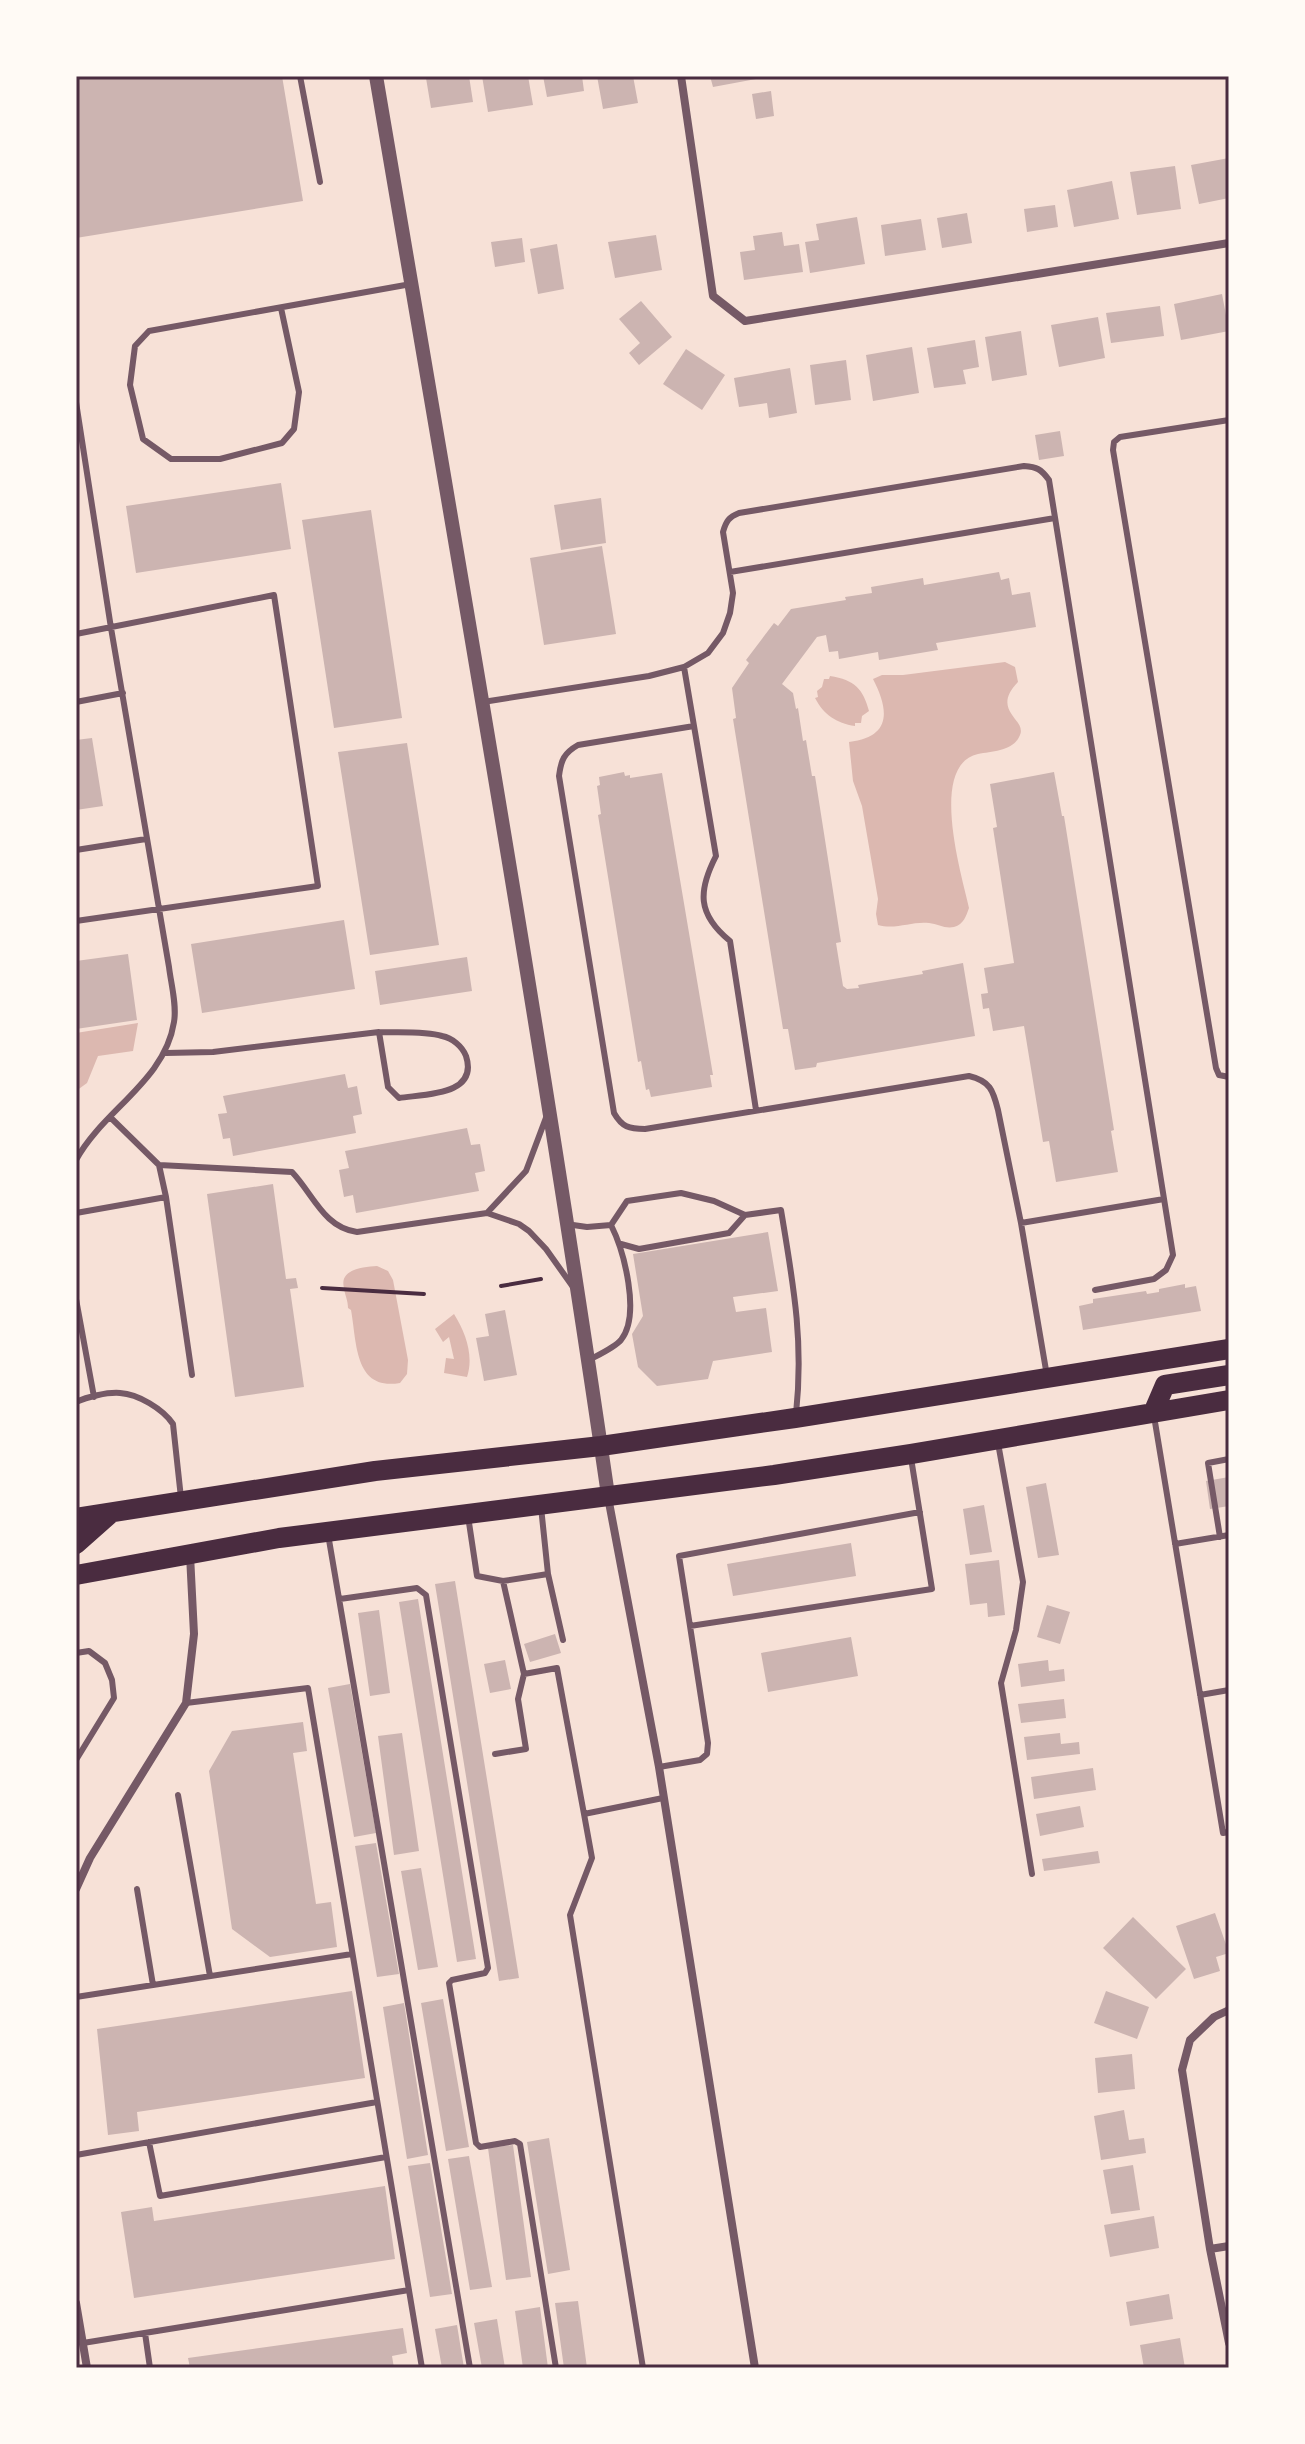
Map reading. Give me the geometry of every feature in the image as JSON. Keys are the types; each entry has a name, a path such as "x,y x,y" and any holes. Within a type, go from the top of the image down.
{"main road":[{"path":"76,1518 375,1471 601,1446 795,1418 1229,1349"},
{"path":"1153,1413 1165,1385 1229,1375"},
{"path":"76,1575 328,1531 774,1475 1229,1400"},
{"path":"76,1544 111,1513"}],"street":[{"path":"376,76 483,702 608,1495 659,1767 755,2368"},
{"path":"681,76 713,296 745,321 1229,243"},
{"path":"76,1889 90,1858 186,1703 194,1634 190,1554"},
{"path":"1229,2010 1214,2017 1190,2040 1182,2070 1210,2249 1229,2343"},
{"path":"1210,2249 1229,2246"},
{"path":"76,2303 87,2368"}],"lane":[{"path":"300,76 320,182"},
{"path":"281,308 299,392 294,429 282,443 220,459 171,459 143,439 130,385 135,346 149,331 411,284"},
{"path":"76,402 175,1019 166,1053 133,1094 86,1142 76,1160"},
{"path":"1229,420 1120,437 1114,442 1113,450 1216,1068 1219,1075 1229,1077"},
{"path":"483,702 635,678 684,667 708,653 723,633 730,613 733,593 723,532 731,516 1024,466 1036,467 1049,480 1173,1255 1166,1270 1154,1279 1095,1290"},
{"path":"730,572 1055,518"},
{"path":"76,634 274,595 318,886 76,921"},
{"path":"684,667 716,856 707,873 703,895 706,914 717,930 730,941 756,1110"},
{"path":"76,702 123,693"},
{"path":"694,726 578,745 566,752 561,761 559,776 614,1113 620,1123 630,1129 969,1076 982,1079 993,1093 998,1110 1048,1378"},
{"path":"76,850 146,839"},
{"path":"166,1053 213,1052 379,1032 442,1035 456,1042 465,1053 468,1070 464,1081 455,1089 399,1098 388,1087 379,1032"},
{"path":"487,1213 526,1171 548,1110"},
{"path":"110,1117 159,1165 192,1375"},
{"path":"159,1165 292,1172 332,1224 344,1231 357,1232 487,1213 519,1224 529,1231 578,1294"},
{"path":"611,1225 627,1201 681,1193 714,1201 745,1215 781,1210 797,1306 800,1378 795,1418"},
{"path":"76,1213 166,1197"},
{"path":"1021,1223 1164,1199"},
{"path":"621,1244 639,1249 729,1233 745,1215"},
{"path":"566,1224 587,1227 611,1225"},
{"path":"589,1360 621,1340 631,1313 621,1244 611,1225"},
{"path":"76,1299 94,1397"},
{"path":"76,1402 120,1393 155,1405 167,1415 173,1424 182,1501"},
{"path":"1153,1413 1223,1833 1229,1832"},
{"path":"998,1439 1023,1582 1016,1630 1001,1683 1032,1874"},
{"path":"690,1626 932,1589 911,1454"},
{"path":"1220,1537 1208,1463 1228,1460 1229,1468"},
{"path":"540,1503 548,1574 563,1640"},
{"path":"467,1512 477,1576 503,1581 548,1574"},
{"path":"659,1767 700,1760 707,1754 708,1743 679,1556 920,1512"},
{"path":"328,1531 470,2368"},
{"path":"1175,1544 1229,1535"},
{"path":"495,1754 526,1749 518,1699 524,1674 503,1581"},
{"path":"340,1599 417,1588 426,1595 488,1968 485,1973 449,1983 454,2013 476,2143 480,2147 515,2141 520,2144 556,2368"},
{"path":"76,1653 89,1651 105,1663 112,1680 114,1698 76,1760"},
{"path":"524,1674 557,1668 592,1858 570,1915 643,2368"},
{"path":"186,1703 308,1688 422,2368"},
{"path":"1200,1695 1229,1690"},
{"path":"178,1795 210,1976"},
{"path":"584,1814 663,1798"},
{"path":"137,1889 153,1985"},
{"path":"76,1997 352,1954"},
{"path":"76,2155 377,2102"},
{"path":"149,2142 160,2196 386,2157"},
{"path":"83,2343 409,2290"},
{"path":"145,2333 150,2368"}],"path":[{"path":"501,1286 541,1279"},
{"path":"322,1288 424,1294"}],"shaded area":[{"path":"1005,662 1015,667 1018,682 1007,700 1021,729 1020,735 1008,747 978,754 963,762 955,778 951,799 956,848 969,908 966,917 954,927 923,923 891,927 878,925 878,899 862,806 853,781 849,742 863,739 880,728 884,711 873,679 882,675"},
{"path":"830,676 846,680 861,691 869,711 862,716 861,723 855,723 855,726 836,720 815,698 824,679"},
{"path":"138,1023 133,1051 98,1056 87,1083 76,1091 76,1033"},
{"path":"377,1266 388,1271 393,1280 408,1360 407,1374 400,1383 385,1383 366,1372 360,1362 351,1310 344,1291 343,1282 349,1273 359,1268"},
{"path":"454,1314 468,1345 470,1361 467,1377 444,1373 446,1358 454,1359 449,1337 443,1342 435,1329"}],"building":[{"path":"76,76 282,76 303,201 76,238"},
{"path":"469,76 473,102 431,108 426,78"},
{"path":"482,76 528,76 533,105 488,112"},
{"path":"543,76 582,76 584,91 547,97"},
{"path":"597,76 633,76 638,103 603,109"},
{"path":"710,76 755,76 756,79 713,87"},
{"path":"771,91 774,116 756,119 752,94"},
{"path":"1229,158 1229,198 1199,204 1191,165"},
{"path":"1175,166 1181,209 1137,215 1130,172"},
{"path":"1112,181 1119,219 1074,227 1067,190"},
{"path":"1055,205 1058,227 1027,232 1024,209"},
{"path":"967,213 972,243 942,248 937,218"},
{"path":"857,217 865,264 810,273 805,242 819,240 816,224"},
{"path":"921,219 926,250 885,256 881,225"},
{"path":"782,232 784,246 799,244 803,272 744,280 740,252 755,250 753,236"},
{"path":"656,235 662,270 615,278 608,242"},
{"path":"522,238 525,262 495,267 491,242"},
{"path":"557,244 564,289 538,294 530,249"},
{"path":"1222,294 1229,331 1181,340 1174,304"},
{"path":"641,301 672,337 639,365 629,353 640,343 619,319"},
{"path":"1160,306 1164,336 1111,343 1106,313"},
{"path":"1098,317 1105,358 1059,367 1051,325"},
{"path":"1021,331 1027,375 992,381 985,337"},
{"path":"975,340 979,367 963,370 966,384 934,388 927,348"},
{"path":"912,347 919,393 873,401 866,355"},
{"path":"686,349 725,375 702,410 663,384"},
{"path":"846,360 851,400 815,405 810,365"},
{"path":"790,368 797,413 769,418 767,403 739,407 734,378"},
{"path":"1060,431 1064,456 1039,460 1035,435"},
{"path":"281,483 291,549 136,573 126,506"},
{"path":"601,498 606,543 561,550 554,505"},
{"path":"371,510 402,718 334,728 302,520"},
{"path":"602,546 616,634 544,645 530,558"},
{"path":"999,572 1001,580 1009,578 1012,595 1030,592 1036,627 936,643 938,650 879,660 878,652 839,659 838,651 829,652 826,635 817,637 782,684 793,693 812,776 815,776 841,942 836,943 843,986 847,989 859,988 858,985 923,974 922,971 963,963 975,1036 817,1063 816,1067 795,1070 788,1029 783,1029 733,719 736,718 732,688 749,663 746,660 774,623 778,626 791,609 872,593 871,587 923,578 924,585"},
{"path":"92,738 103,806 76,810 76,740"},
{"path":"407,743 439,945 370,955 338,752"},
{"path":"624,772 630,778 662,773 713,1075 710,1075 712,1087 651,1097 649,1089 646,1090 641,1061 638,1062 598,815 601,814 597,786 600,785 599,777"},
{"path":"1054,772 1064,816 1118,1172 1056,1182 1049,1141 1043,1142 1024,1026 993,1031 989,1008 983,1009 981,994 988,993 984,968 1014,963 993,828 997,827 990,784"},
{"path":"344,920 355,989 202,1013 191,944"},
{"path":"128,954 137,1020 76,1029 76,961"},
{"path":"467,957 472,991 380,1005 375,971"},
{"path":"345,1074 348,1088 357,1086 362,1114 353,1116 356,1133 233,1156 230,1138 223,1139 218,1114 227,1113 223,1096"},
{"path":"467,1128 471,1145 480,1144 485,1171 475,1173 479,1191 356,1213 353,1195 344,1197 339,1170 349,1168 345,1151"},
{"path":"273,1184 286,1279 296,1278 298,1288 290,1289 304,1387 235,1397 207,1194"},
{"path":"768,1232 778,1291 733,1297 736,1312 766,1308 772,1352 713,1361 708,1379 657,1386 638,1367 632,1334 643,1316 633,1254"},
{"path":"1185,1284 1185,1288 1196,1286 1201,1311 1083,1330 1079,1306 1093,1303 1093,1299 1146,1291 1147,1294"},
{"path":"505,1310 517,1375 484,1381 476,1338 489,1336 485,1314"},
{"path":"1229,1477 1229,1506 1210,1509 1206,1481"},
{"path":"1046,1483 1059,1555 1038,1558 1026,1487"},
{"path":"984,1505 992,1552 970,1555 963,1509"},
{"path":"851,1543 856,1576 733,1596 727,1564"},
{"path":"999,1560 1005,1615 988,1617 987,1603 970,1605 965,1564"},
{"path":"455,1581 519,1978 499,1981 435,1584"},
{"path":"418,1599 476,1959 457,1962 399,1602"},
{"path":"1047,1605 1070,1612 1060,1644 1037,1637"},
{"path":"379,1610 390,1693 370,1696 358,1613"},
{"path":"555,1634 561,1653 530,1662 524,1644"},
{"path":"851,1637 858,1676 768,1692 761,1653"},
{"path":"505,1660 511,1689 490,1693 484,1664"},
{"path":"1048,1660 1049,1671 1064,1669 1065,1681 1021,1687 1018,1664"},
{"path":"350,1684 376,1833 354,1837 328,1688"},
{"path":"1064,1699 1066,1718 1021,1723 1018,1704"},
{"path":"303,1722 307,1751 293,1753 316,1904 331,1902 337,1947 270,1957 232,1929 209,1771 232,1731"},
{"path":"402,1733 419,1851 394,1855 378,1736"},
{"path":"1060,1733 1061,1744 1079,1742 1080,1754 1027,1760 1024,1737"},
{"path":"1093,1768 1096,1790 1034,1799 1031,1777"},
{"path":"1080,1806 1084,1827 1040,1836 1036,1814"},
{"path":"376,1843 399,1974 377,1977 355,1846"},
{"path":"1098,1851 1100,1863 1044,1871 1042,1859"},
{"path":"421,1868 438,1967 418,1970 401,1871"},
{"path":"1215,1913 1229,1953 1216,1957 1220,1971 1194,1979 1176,1926"},
{"path":"1133,1917 1186,1969 1156,1999 1103,1948"},
{"path":"352,1991 365,2078 137,2112 139,2131 108,2135 97,2029"},
{"path":"1106,1991 1149,2007 1137,2039 1094,2023"},
{"path":"443,1999 469,2147 446,2151 421,2003"},
{"path":"404,2003 428,2155 407,2159 383,2007"},
{"path":"1132,2054 1135,2089 1098,2093 1095,2058"},
{"path":"1124,2110 1129,2140 1144,2138 1146,2153 1101,2160 1094,2116"},
{"path":"549,2138 570,2270 548,2274 527,2142"},
{"path":"513,2145 531,2277 506,2280 488,2148"},
{"path":"469,2156 492,2287 470,2290 448,2159"},
{"path":"430,2163 452,2294 430,2297 408,2166"},
{"path":"1133,2165 1140,2210 1111,2214 1103,2170"},
{"path":"385,2186 395,2259 134,2298 121,2212 152,2207 154,2221"},
{"path":"1154,2216 1159,2248 1110,2257 1104,2225"},
{"path":"1169,2294 1173,2319 1130,2326 1126,2302"},
{"path":"578,2301 587,2368 564,2368 555,2303"},
{"path":"540,2307 548,2368 523,2368 515,2311"},
{"path":"497,2319 505,2368 482,2368 474,2323"},
{"path":"457,2325 464,2368 442,2368 435,2329"},
{"path":"403,2328 407,2353 392,2356 394,2368 190,2368 188,2358"},
{"path":"1180,2338 1185,2368 1144,2368 1140,2345"}]}
